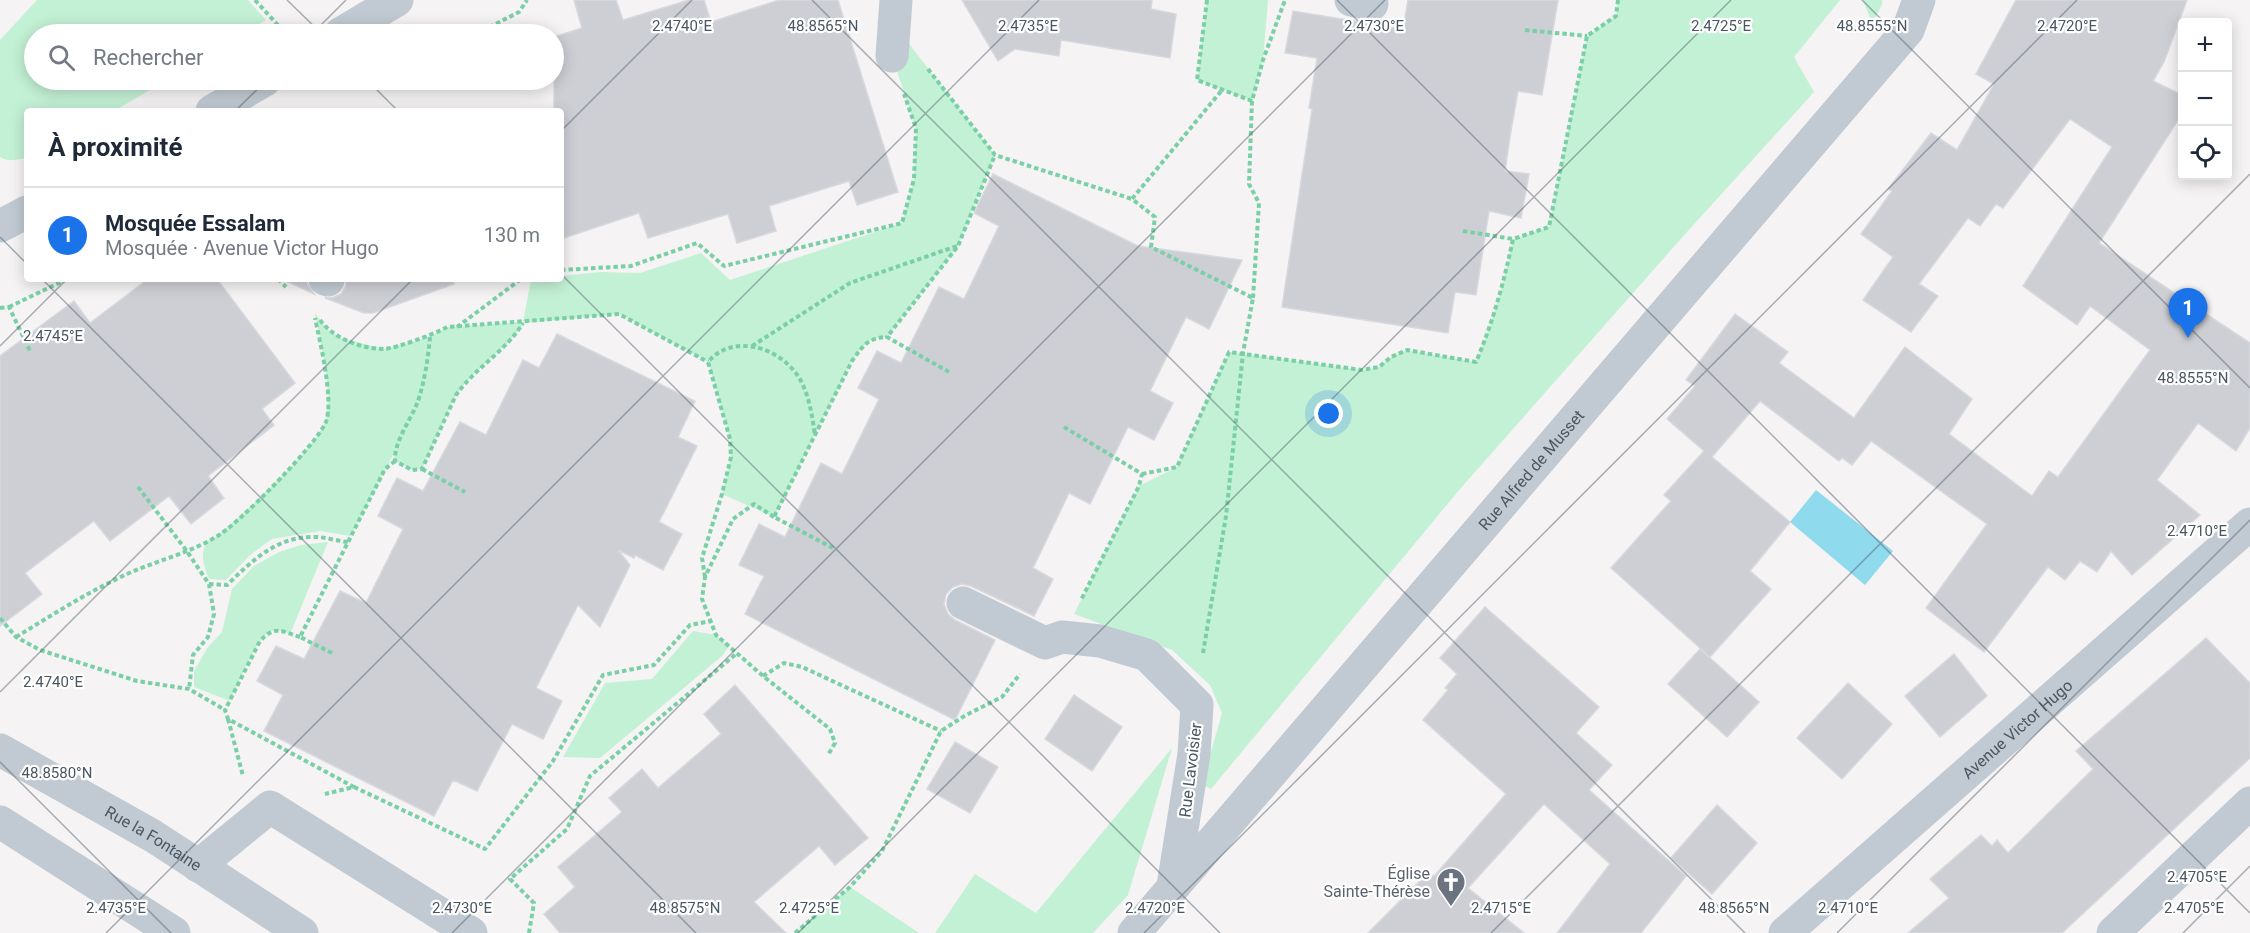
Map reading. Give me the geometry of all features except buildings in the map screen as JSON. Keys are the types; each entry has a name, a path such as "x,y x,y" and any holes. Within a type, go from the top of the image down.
{"street":[{"path":"357,24 397,0"},
{"name":"Rue Alfred de Musset","path":"1134,933 1908,30 1919,0"},
{"path":"891,56 895,11"},
{"path":"217,108 248,90"},
{"path":"0,226 24,214"},
{"name":"Avenue Victor Hugo","path":"1785,933 2250,525"},
{"name":"Rue Lavoisier","path":"963,603 1053,640 1100,641 1147,655 1197,705 1194,754 1173,886"},
{"name":"Rue la Fontaine","path":"0,750 153,836 302,933"},
{"path":"2113,933 2250,803"},
{"path":"198,866 270,807 471,933"},
{"path":"0,822 174,933"}],"path":[{"path":"255,0 277,24"},
{"path":"496,24 519,12 527,0"},
{"path":"1207,0 1197,80 1252,101"},
{"path":"1197,705 1203,684 1203,652 1226,516 1243,353 1253,298 1259,203 1249,184 1252,101 1263,60 1285,0"},
{"path":"1525,30 1587,36 1616,16 1618,0"},
{"path":"895,11 995,155 1132,199 1155,217 1151,247 1253,298"},
{"path":"1463,231 1513,239 1549,227 1587,36"},
{"path":"564,270 631,266 697,243 724,266 903,223 914,179 916,128 891,56"},
{"path":"1132,199 1222,90"},
{"path":"887,337 958,246 995,155"},
{"path":"1064,427 1142,474 1177,467 1229,352 1362,370 1379,367 1392,357 1407,350 1476,362 1488,334 1502,289 1513,239"},
{"path":"751,346 850,283 958,246"},
{"path":"0,308 9,307 60,282"},
{"path":"457,327 517,282"},
{"path":"9,307 30,351"},
{"path":"16,637 87,594 216,537 265,494 313,441 326,421 328,387 315,313 327,329 341,338 384,349 430,337 447,327 619,314 708,362 730,439 730,457 722,494 702,558 705,577 702,599 716,635 762,676 830,729 836,743 828,755"},
{"path":"422,469 456,395 464,383 517,333 524,322"},
{"path":"395,461 394,452 418,400 427,368 430,337"},
{"path":"774,517 852,361 863,346 875,338 887,337 949,372"},
{"path":"708,362 716,353 736,346 751,346 770,352 786,361 800,379 809,400 815,435"},
{"path":"395,461 412,470 422,469 465,492"},
{"path":"300,637 385,469 395,461"},
{"path":"795,933 850,887 882,851 941,731 966,715 1002,697 1053,640 1139,486 1142,474"},
{"path":"138,488 209,584 214,614 208,637 193,656 189,689"},
{"path":"705,577 733,519 754,504 833,548"},
{"path":"209,584 227,585 253,560 283,541 315,537 348,542"},
{"path":"0,618 16,637 40,650 137,681 189,689 225,710 248,792 270,807 354,787"},
{"path":"228,719 354,787 485,849 553,761 603,675 654,665 690,625 711,621"},
{"path":"225,710 260,641 269,632 278,630 300,637 332,653"},
{"path":"529,933 534,903 510,879 567,829 590,776 736,654"},
{"path":"762,676 784,663 802,667 941,731"}],"green space":[{"path":"37,0 248,0 266,20 259,24 24,24 24,90 150,90 119,108 24,108 24,158 17,160 6,160 0,157 0,40"},
{"path":"1207,0 1268,0 1263,60 1252,101 1197,80"},
{"path":"1618,0 1840,0 1794,57 1814,92 1460,489 1211,789 1202,784 1222,713 1210,685 1172,650 1074,614 1139,486 1177,467 1229,352 1362,370 1379,367 1391,357 1407,350 1476,362 1498,301 1513,239 1549,227 1587,36 1616,16"},
{"path":"1863,0 1882,0 1882,5 1872,23"},
{"path":"893,23 995,155 958,246 887,337 870,341 852,361 774,517 722,494 731,457 730,439 708,362 619,314 524,323 456,395 422,469 412,470 395,461 394,453 351,536 320,531 272,539 250,555 226,580 209,579 203,560 207,541 216,537 242,514 296,462 321,430 326,418 327,379 315,313 327,329 341,338 384,349 430,337 447,327 523,322 531,282 564,282 564,276 600,272 640,273 701,253 730,280 902,223 914,179 916,129 892,56"},
{"path":"328,542 290,634 276,630 265,635 259,642 230,701 194,687 194,671 208,647 222,632 232,589 254,566 279,552 301,545"},
{"path":"693,631 716,635 729,646 722,656 600,758 563,757 605,683 652,679"},
{"path":"1172,748 1128,895 1093,933 935,933 975,874 1036,913"},
{"path":"850,887 919,933 795,933"}],"water":[{"path":"1816,490 1893,551 1865,585 1790,522"}],"place":[{"name":"Mosquée Essalam","path":"2188,338"},
{"name":"Église Sainte-Thérèse","path":"1451,908"}]}
